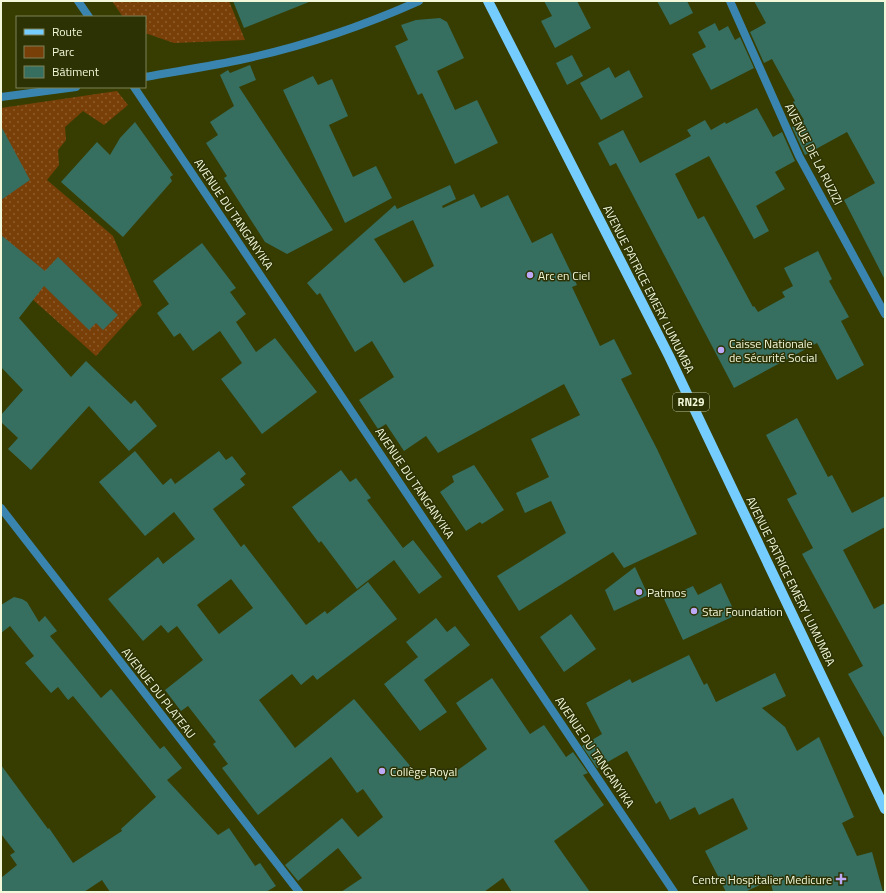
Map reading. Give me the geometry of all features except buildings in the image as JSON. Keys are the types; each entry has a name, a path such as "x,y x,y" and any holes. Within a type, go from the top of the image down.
{"main road":[{"name":"AVENUE PATRICE EMERY LUMUMBA","path":"488,1 669,356 885,809"}],"street":[{"path":"78,1 88,16"},
{"path":"146,77 245,59 339,33 418,1"},
{"name":"AVENUE DE LA RUZIZI","path":"730,1 799,156 885,314"},
{"path":"1,97 68,88"},
{"name":"AVENUE DU TANGANYIKA","path":"135,88 674,892"},
{"name":"AVENUE DU PLATEAU","path":"1,508 299,892"}],"green space":[{"path":"112,1 229,1 245,40 174,43 146,33 146,16 122,16"},
{"path":"117,91 128,105 104,125 83,111 65,127 66,140 58,150 59,165 47,180 113,236 142,305 96,356 1,271 1,108"}],"place":[{"name":"Arc en Ciel","path":"530,275"},
{"name":"Caisse Nationale de Sécurité Social","path":"721,350"},
{"name":"Patmos","path":"639,592"},
{"name":"Star Foundation","path":"694,611"},
{"name":"Collège Royal","path":"382,771"},
{"name":"Centre Hospitalier Medicure","path":"841,879"}]}
